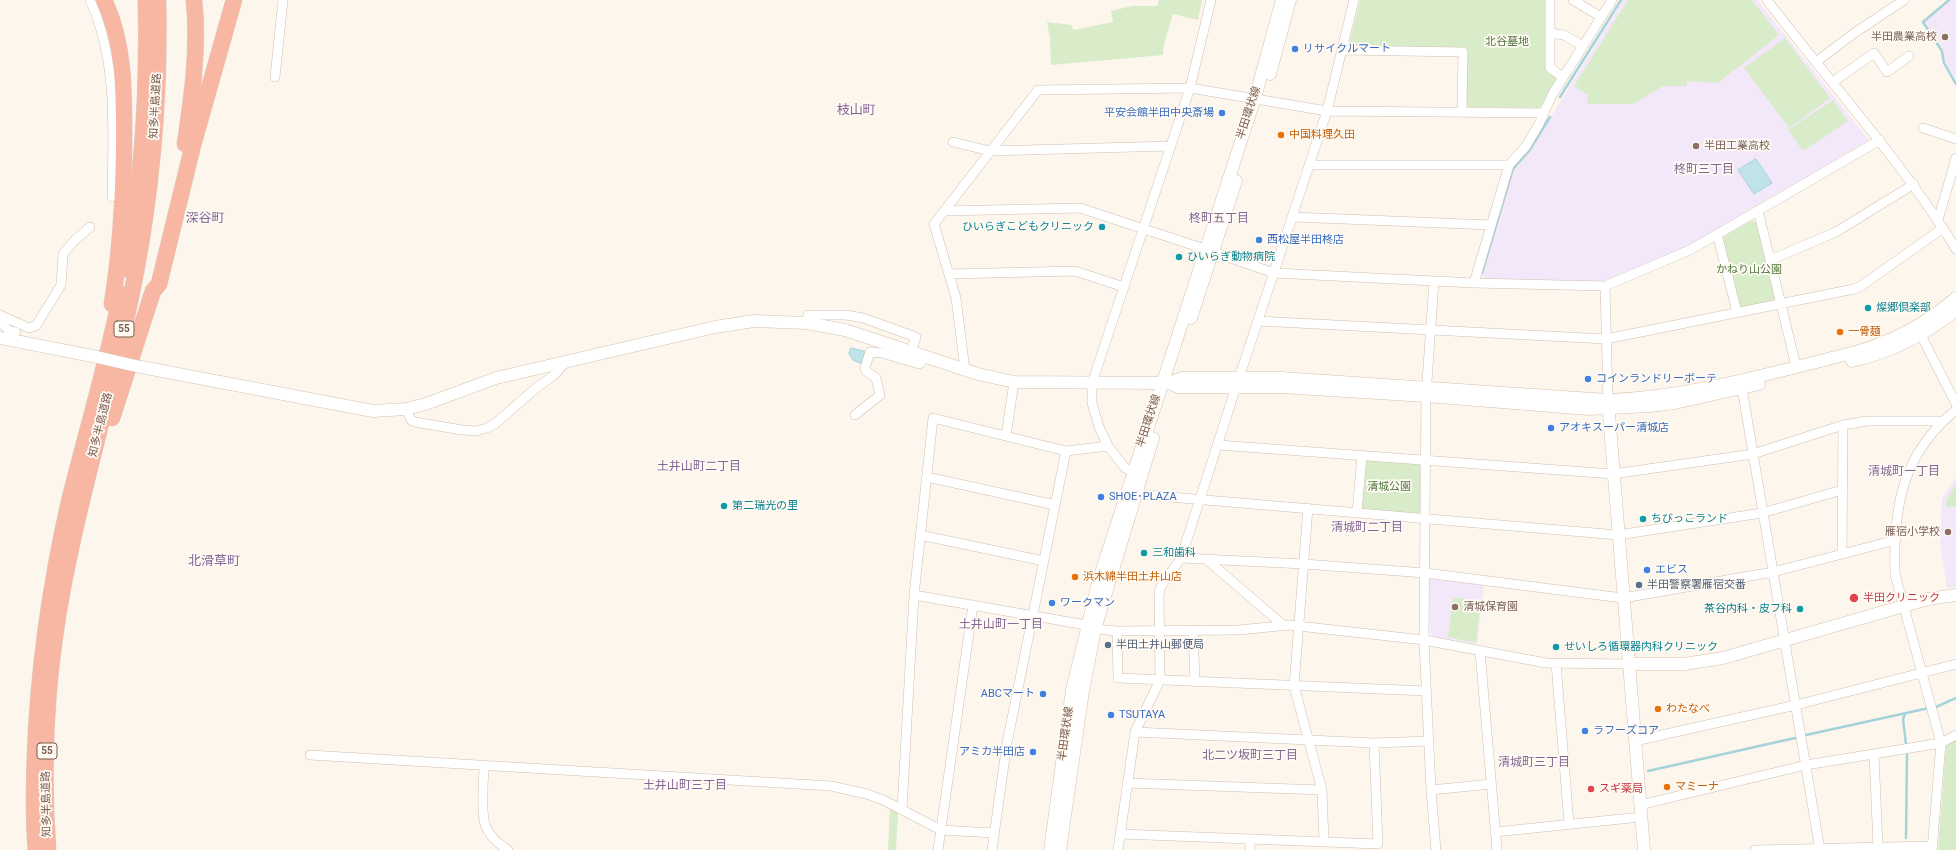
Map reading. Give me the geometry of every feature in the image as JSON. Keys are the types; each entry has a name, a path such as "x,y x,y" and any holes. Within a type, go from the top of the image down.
{"highway":[{"path":"104,0 113,21 121,59 124,112"},
{"path":"111,335 109,329 118,272 124,181 125,44 120,17 114,0"},
{"name":"知多半島道路","path":"36,850 34,790 39,678 50,599 69,502 111,335 126,264 138,193 146,92 146,0"},
{"name":"知多半島道路","path":"48,850 45,792 48,716 58,614 84,488 124,331 144,228 155,134 158,63 158,0"},
{"path":"68,563 93,475 153,290 177,187 187,130 195,66 196,27 194,0"},
{"path":"153,290 159,284 193,145 234,0"}],"street":[{"path":"90,0 106,44 110,80 113,148 112,197"},
{"path":"275,78 283,0"},
{"path":"1133,471 1125,468 1108,446 1099,427 1092,403 1092,383 1190,88 1211,0"},
{"name":"半田環状線","path":"1258,99 1282,0"},
{"name":"半田環状線","path":"1050,850 1072,690 1135,494 1166,383 1290,0"},
{"path":"1118,850 1135,732 1160,680 1158,595 1160,588 1181,558 1327,111 1354,0"},
{"path":"1550,0 1550,68 1564,77"},
{"path":"1573,0 1601,17"},
{"path":"1474,283 1509,165 1526,146 1552,96 1612,0"},
{"path":"1816,62 1853,34 1904,0"},
{"path":"1772,2 1816,62 1914,184 1956,249"},
{"path":"1550,32 1564,35 1583,46"},
{"path":"1342,50 1463,52 1462,112"},
{"path":"1833,82 1874,53 1887,72 1909,56"},
{"path":"965,370 956,298 934,224 1038,90 1190,88 1327,111 1544,113"},
{"path":"1923,128 1956,139"},
{"path":"944,211 1080,208 1274,273 1474,283 1605,286 1690,250 1880,140"},
{"path":"953,142 990,151 1170,146"},
{"path":"1258,321 1606,340 1861,286 1940,224 1956,160"},
{"path":"1310,165 1509,165"},
{"path":"1770,260 1836,232 1914,184"},
{"path":"1758,210 1796,366"},
{"path":"1293,217 1491,225"},
{"path":"0,315 29,328 36,326 60,285 63,254 75,240 90,227"},
{"path":"1718,234 1737,312"},
{"path":"949,274 1075,271 1124,287"},
{"path":"1434,281 1426,392 1424,640 1431,790 1436,850"},
{"path":"1605,286 1608,404 1644,850"},
{"path":"0,338 136,366 378,411 406,409 426,404 496,378 733,324 767,321 807,323 845,330 965,370 1014,382 1166,383 1178,387 1238,383 1282,387 1426,392 1570,408 1608,404 1681,392 1796,366 1878,345 1917,327 1956,298"},
{"path":"1608,404 1675,403 1882,353 1921,335 1956,310"},
{"path":"807,323 808,315 846,315 863,318 916,336 911,352"},
{"path":"0,320 8,330 16,332"},
{"path":"1921,335 1956,404"},
{"path":"855,415 880,395 876,378 866,371 865,368 870,352 882,353 919,364 926,357"},
{"path":"406,409 408,416 415,422 462,430 482,430 496,423 536,388 553,376 566,362"},
{"path":"1006,436 1014,382"},
{"name":"半田環状線","path":"1060,850 1099,579 1133,471 1166,383"},
{"path":"1742,388 1762,514 1820,849"},
{"path":"1756,850 1878,847 1932,848 1941,743 1895,574 1896,540 1900,502 1909,469 1926,439 1956,410"},
{"path":"902,809 914,595 933,418 1066,450 1108,446"},
{"path":"1218,445 1613,474 1753,454 1843,426 1867,421 1943,421"},
{"path":"1842,554 1843,426"},
{"path":"992,850 1007,743 1034,616 1066,450"},
{"path":"1357,512 1362,456"},
{"path":"927,477 1055,505"},
{"path":"1135,494 1618,534 1762,514 1842,490"},
{"path":"1308,508 1294,686 1322,790 1324,842"},
{"path":"920,535 1044,561"},
{"path":"1181,558 1304,564 1425,573 1623,598 1772,572 1896,540"},
{"path":"1206,560 1284,625"},
{"path":"914,595 1117,631 1239,630 1284,625 1424,640 1480,651 1556,663 1629,664 1704,662 1928,599 1956,595"},
{"path":"938,850 973,605"},
{"path":"1117,631 1118,678 1426,691"},
{"path":"1193,631 1195,682"},
{"path":"1480,651 1497,850"},
{"path":"1556,663 1569,824"},
{"path":"1635,740 1796,705 1956,664"},
{"path":"1135,732 1374,743 1429,741"},
{"path":"1640,805 1806,765 1941,743 1956,735"},
{"path":"1120,834 1378,844 1374,743"},
{"path":"1874,754 1878,847"},
{"path":"310,755 824,785 867,794 902,809 941,830 994,832"},
{"path":"485,765 482,812 484,824 492,838 508,850"},
{"path":"1127,783 1322,790"},
{"path":"1431,790 1491,784"},
{"path":"1495,832 1641,817"},
{"path":"1250,839 1250,850"}],"shaded area":[{"name":"半田工業高校","path":"1623,0 1757,0 1869,140 1686,247 1604,281 1485,280 1482,276 1514,171 1530,151"},
{"name":"半田農業高校","path":"1951,0 1956,0 1956,80 1945,62 1944,51 1925,22"},
{"name":"雁宿小学校","path":"1956,477 1956,587 1947,588 1940,543 1942,499"},
{"name":"清城保育園","path":"1432,578 1484,584 1477,644 1434,637 1430,633 1429,580"}],"green space":[{"path":"1159,0 1202,0 1198,20 1173,14 1164,44 1163,55 1051,65 1050,39 1047,22 1072,25 1073,30 1113,22 1111,11 1132,6 1157,6"},
{"name":"北谷墓地","path":"1360,0 1547,0 1548,71 1556,76 1556,79 1539,108 1469,107 1466,105 1467,48 1351,47 1349,44"},
{"path":"1628,0 1752,0 1779,35 1718,83 1687,81 1687,86 1663,86 1633,104 1587,104 1588,95 1574,86"},
{"path":"1785,38 1830,98 1789,128 1744,68"},
{"path":"1833,100 1848,121 1803,151 1788,130"},
{"name":"かねり山公園","path":"1752,220 1756,223 1775,298 1773,302 1741,308 1738,306 1722,241 1723,237"},
{"name":"清城公園","path":"1367,460 1418,464 1420,466 1420,512 1418,514 1363,509 1361,507 1364,463"},
{"path":"1956,485 1956,507 1946,507 1946,500"},
{"path":"1453,597 1481,601 1476,643 1448,637"},
{"path":"1956,739 1956,850 1938,850 1946,746"},
{"path":"890,806 898,811 896,850 888,850"}],"water":[{"path":"1756,159 1772,183 1754,194 1738,170"},
{"path":"851,348 864,351 866,355 862,364 853,360 849,354"}],"waterway":[{"path":"1560,97 1621,0"},
{"path":"1949,0 1923,22 1942,51 1944,63 1956,84"},
{"path":"1482,273 1513,169 1529,151 1550,117"},
{"path":"1936,707 1956,698"},
{"path":"1806,735 1929,708"},
{"path":"1905,714 1903,719 1906,744"},
{"path":"1648,771 1795,738"},
{"path":"1906,838 1907,752"}],"place":[{"name":"半田農業高校","path":"1945,37"},
{"name":"リサイクルマート","path":"1295,49"},
{"name":"平安会館半田中央斎場","path":"1222,113"},
{"name":"中国料理久田","path":"1281,135"},
{"name":"半田工業高校","path":"1696,146"},
{"name":"ひいらぎこどもクリニック","path":"1102,227"},
{"name":"西松屋半田柊店","path":"1259,240"},
{"name":"ひいらぎ動物病院","path":"1179,257"},
{"name":"燦郷倶楽部","path":"1868,308"},
{"name":"一骨麺","path":"1840,332"},
{"name":"コインランドリーボーテ","path":"1588,379"},
{"name":"アオキスーパー清城店","path":"1551,428"},
{"name":"SHOE･PLAZA","path":"1101,497"},
{"name":"第二瑞光の里","path":"724,506"},
{"name":"ちびっこランド","path":"1643,519"},
{"name":"雁宿小学校","path":"1948,532"},
{"name":"三和歯科","path":"1144,553"},
{"name":"エビス","path":"1647,570"},
{"name":"浜木綿半田土井山店","path":"1075,577"},
{"name":"半田警察署雁宿交番","path":"1639,585"},
{"name":"半田クリニック","path":"1854,598"},
{"name":"ワークマン","path":"1052,603"},
{"name":"清城保育園","path":"1455,607"},
{"name":"茶谷内科・皮フ科","path":"1800,609"},
{"name":"半田土井山郵便局","path":"1108,645"},
{"name":"せいしろ循環器内科クリニック","path":"1556,647"},
{"name":"ABCマート","path":"1043,694"},
{"name":"わたなべ","path":"1658,709"},
{"name":"TSUTAYA","path":"1111,715"},
{"name":"ラフーズコア","path":"1585,731"},
{"name":"アミカ半田店","path":"1033,752"},
{"name":"マミーナ","path":"1667,787"},
{"name":"スギ薬局","path":"1591,789"}],"district":[{"name":"枝山町","path":"856,111"},
{"name":"柊町三丁目","path":"1704,170"},
{"name":"深谷町","path":"205,219"},
{"name":"柊町五丁目","path":"1219,219"},
{"name":"土井山町二丁目","path":"699,467"},
{"name":"清城町一丁目","path":"1904,472"},
{"name":"清城町二丁目","path":"1367,528"},
{"name":"北滑草町","path":"214,562"},
{"name":"土井山町一丁目","path":"1001,625"},
{"name":"北二ツ坂町三丁目","path":"1250,756"},
{"name":"清城町三丁目","path":"1534,763"},
{"name":"土井山町三丁目","path":"685,786"}]}
